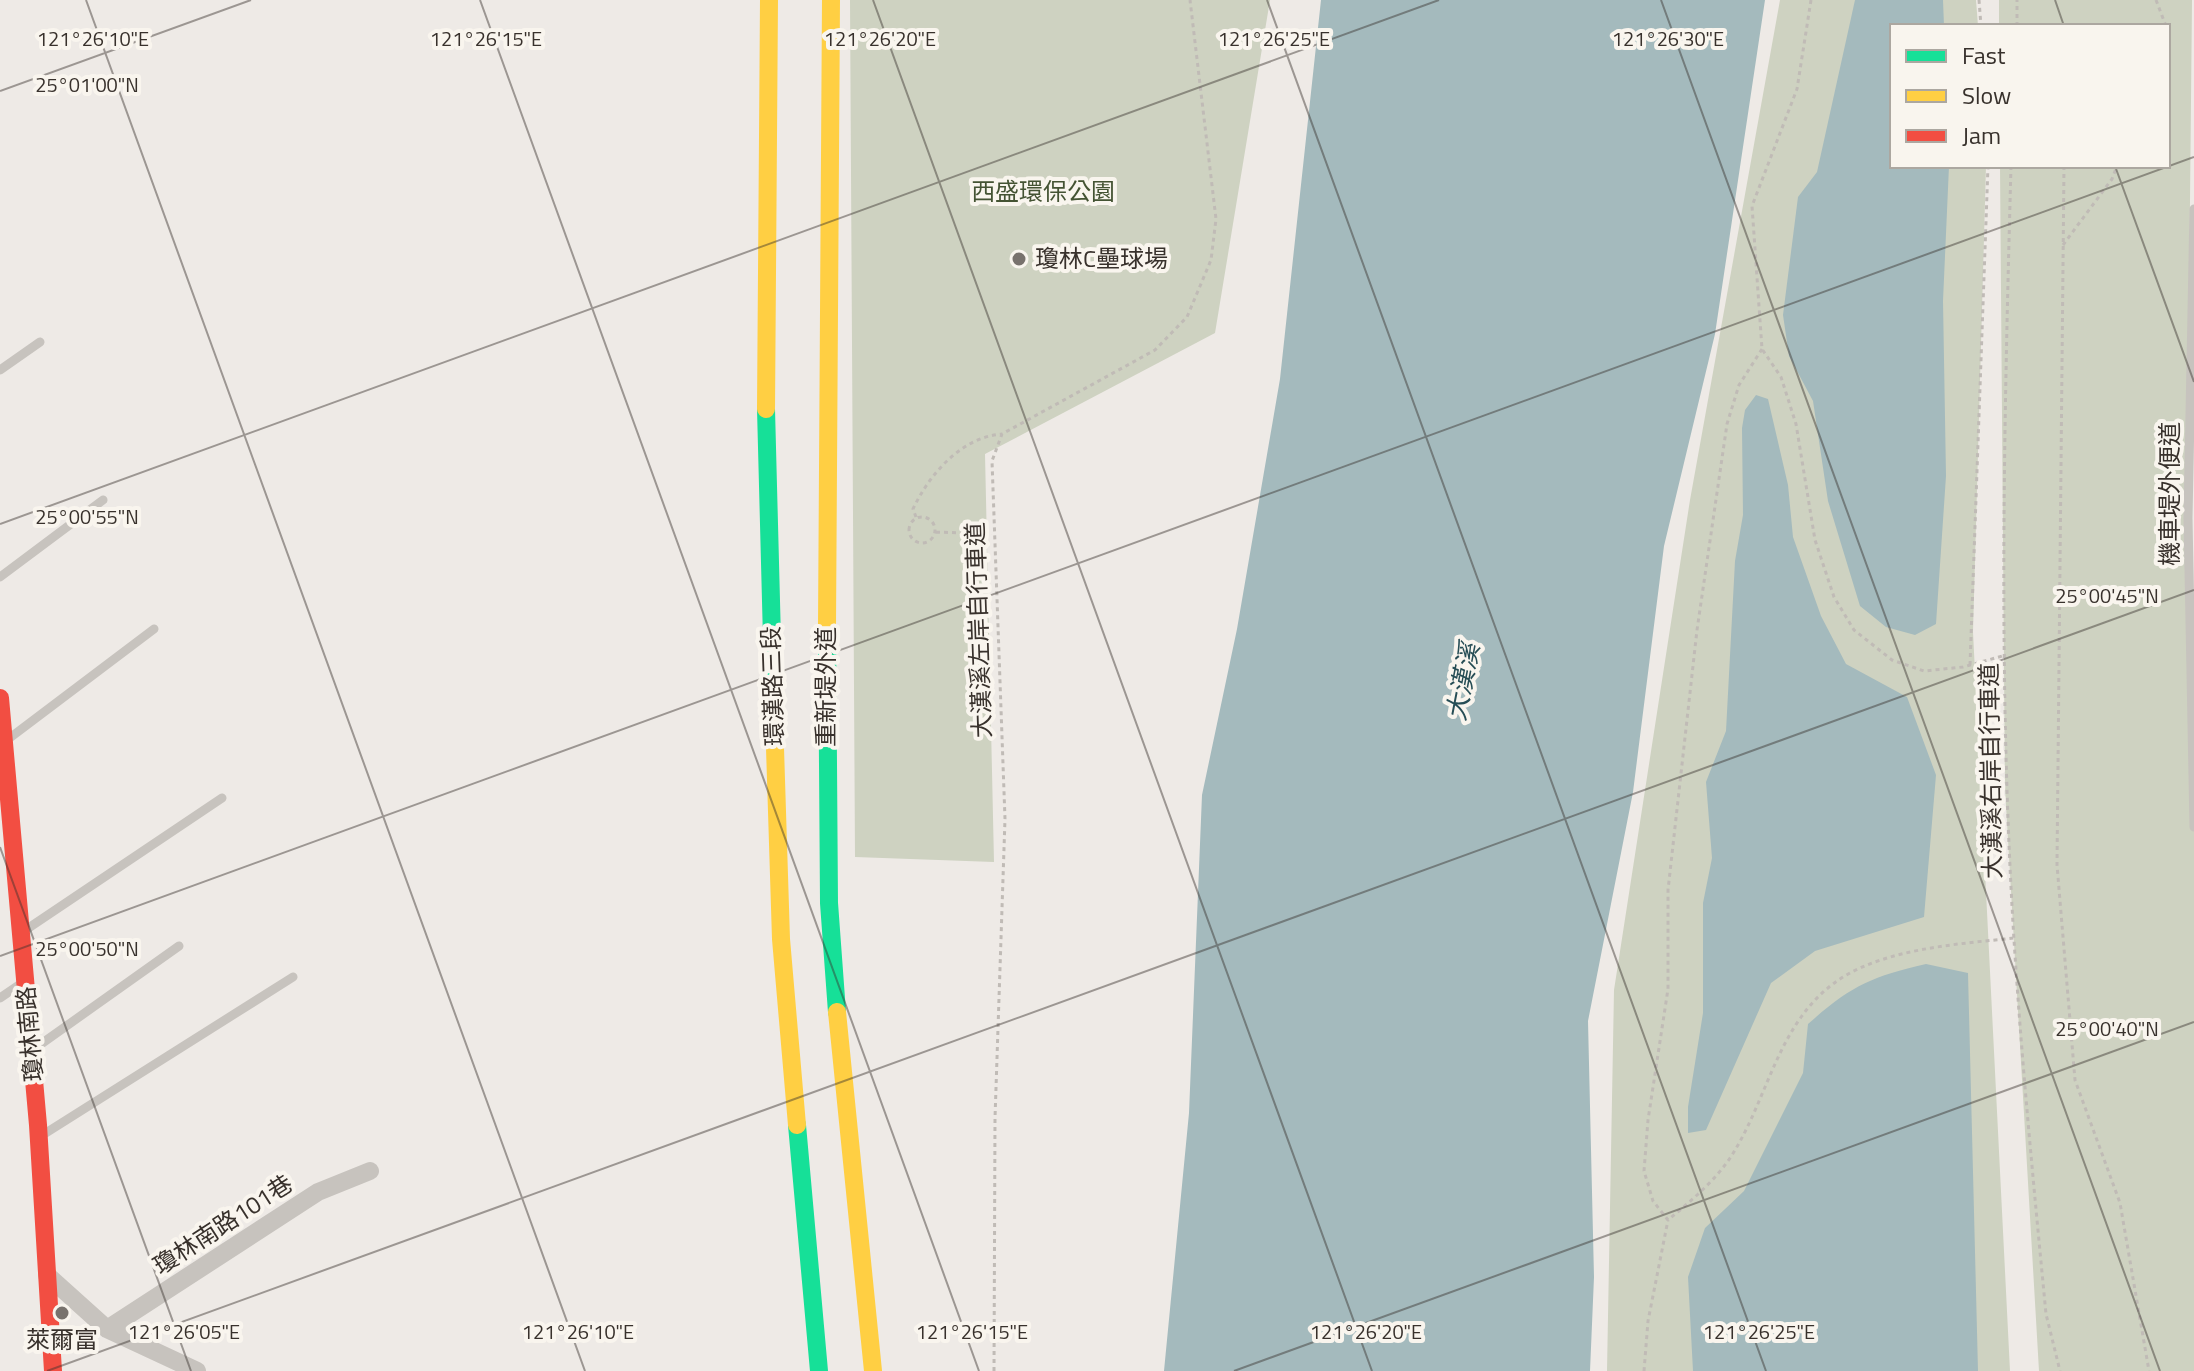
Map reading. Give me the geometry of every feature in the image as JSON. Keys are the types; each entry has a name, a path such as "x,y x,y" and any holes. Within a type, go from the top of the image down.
{"street":[{"name":"環漢路三段","path":"769,0 766,433 781,939 819,1371"},
{"name":"重新堤外道","path":"831,0 826,722 829,903 841,1061 873,1371"},
{"name":"瓊林南路","path":"0,698 7,855 21,932 53,1371"},
{"name":"瓊林南路101巷","path":"107,1329 318,1192 370,1171"},
{"path":"47,1275 107,1329 197,1371"}],"lane":[{"name":"機車堤外便道","path":"2194,209 2188,518 2194,827"},
{"path":"0,370 40,342"},
{"path":"0,577 103,500"},
{"path":"4,742 154,629"},
{"path":"21,932 222,798"},
{"path":"31,1051 179,946"},
{"path":"38,1138 293,977"},
{"path":"0,998 25,981"}],"path":[{"path":"916,517 913,509 926,482 964,448 989,435 1002,434 1155,350 1187,317 1211,260 1216,219 1190,0"},
{"path":"1811,0 1797,89 1752,206 1762,349 1781,377 1796,424 1815,540 1829,583 1854,630 1892,660 1924,671 1970,665 2006,655"},
{"path":"1979,0 1981,24"},
{"path":"2017,0 2017,24"},
{"path":"2156,0 2165,24"},
{"path":"1970,665 1988,168"},
{"name":"大漢溪右岸自行車道","path":"2011,168 2004,509 2014,938 2046,1314 2060,1371"},
{"path":"2064,168 2057,865 2075,1080 2120,1203 2149,1371"},
{"path":"2063,245 2112,179 2116,168"},
{"path":"1668,1220 1653,1201 1644,1171 1648,1120 1668,989 1668,890 1697,630 1727,424 1739,385 1762,349"},
{"name":"大漢溪左岸自行車道","path":"994,1371 995,1118 1005,819 992,534 992,461 1002,434"},
{"path":"916,517 908,528 914,540 924,543 936,532 992,534"},
{"path":"916,517 928,517 936,532"},
{"path":"1644,1371 1648,1321 1668,1220 1693,1200 1731,1156 1782,1045 1805,1011 1842,978 1877,962 2014,938"}],"green space":[{"name":"西盛環保公園","path":"850,0 1270,0 1215,333 985,454 994,862 855,857"},
{"path":"1780,0 1976,0 1978,24 1890,24 1890,168 1986,168 1973,632 2010,1371 1607,1371 1614,990 1690,500"},
{"path":"1999,0 2192,0 2186,604 2194,742 2194,1371 2039,1371 2005,788 2000,168 2170,168 2170,24 1999,24"}],"water":[{"name":"大漢溪","path":"1321,0 1765,0 1715,334 1664,546 1633,792 1588,1021 1594,1277 1590,1371 1164,1371 1189,1113 1202,795 1237,629 1280,379"},
{"path":"1855,0 1943,0 1944,24 1890,24 1890,168 1949,168 1943,301 1946,476 1936,624 1915,635 1886,627 1860,606 1828,501 1813,401 1789,356 1783,315 1798,197 1817,172"},
{"path":"1756,395 1768,399 1788,485 1793,537 1821,616 1846,664 1907,697 1936,775 1924,917 1815,951 1771,983 1706,1130 1688,1133 1688,1107 1703,1013 1703,903 1712,858 1706,782 1726,731 1735,561 1743,515 1742,428 1745,410"},
{"path":"1926,964 1968,973 1978,1371 1693,1371 1688,1277 1705,1228 1744,1191 1803,1073 1808,1024 1837,1000 1862,985"}],"traffic: fast":[{"path":"766,409 774,716"},
{"path":"827,625 829,903 837,1012"},
{"path":"797,1125 819,1371"}],"traffic: slow":[{"path":"766,409 769,0"},
{"path":"827,625 831,0"},
{"path":"774,716 781,939 797,1125"},
{"path":"837,1012 873,1371"}],"traffic: jam":[{"path":"0,698 38,1125 53,1371"}],"place":[{"name":"瓊林C壘球場","path":"1019,259"},
{"name":"萊爾富","path":"62,1313"}]}
